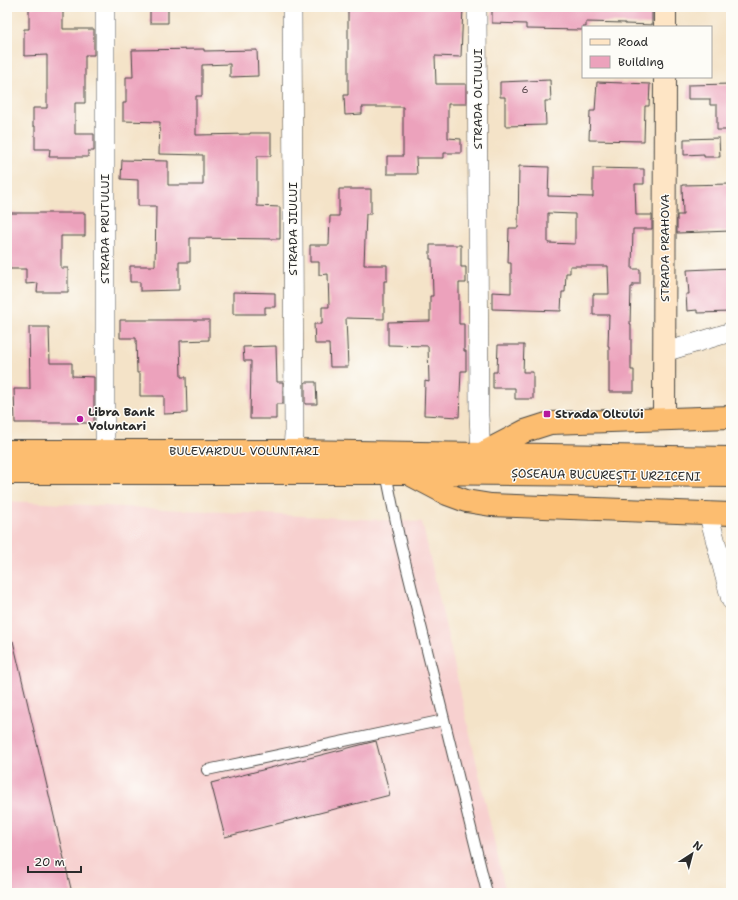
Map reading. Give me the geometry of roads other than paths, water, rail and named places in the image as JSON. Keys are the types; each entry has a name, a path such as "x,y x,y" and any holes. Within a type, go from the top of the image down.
{"highway":[{"path":"481,464 525,431 550,423 731,417"},
{"name":"BULEVARDUL VOLUNTARI","path":"7,450 293,451 481,464"},
{"name":"ȘOSEAUA BUCUREȘTI URZICENI","path":"481,464 731,458"},
{"name":"BULEVARDUL VOLUNTARI","path":"7,473 408,473 481,464"},
{"name":"ȘOSEAUA BUCUREȘTI URZICENI","path":"481,464 731,476"},
{"path":"408,473 447,494 466,501 491,505 731,514"}],"street":[{"name":"STRADA PRUTULUI","path":"105,7 105,450"},
{"name":"STRADA JIULUI","path":"292,7 293,451"},
{"name":"STRADA OLTULUI","path":"478,7 479,408 481,464"},
{"path":"665,7 666,26"},
{"name":"STRADA PRAHOVA","path":"664,419 665,78"},
{"path":"665,352 731,332"},
{"path":"708,512 731,600"}],"lane":[{"path":"386,473 399,537 487,893"},
{"path":"206,770 444,720"}],"place":[{"name":"Strada Oltului","path":"547,414"},
{"name":"Libra Bank Voluntari","path":"80,419"}]}
